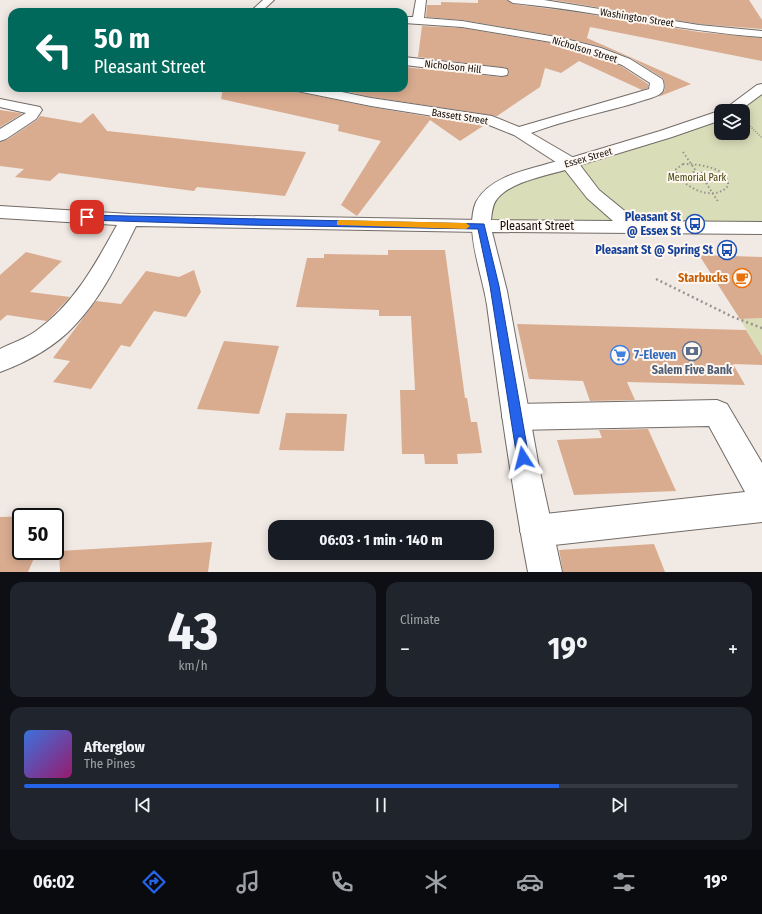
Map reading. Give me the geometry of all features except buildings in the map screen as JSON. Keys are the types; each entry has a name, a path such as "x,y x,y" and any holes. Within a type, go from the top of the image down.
{"street":[{"path":"259,8 269,0"},
{"path":"418,20 421,0"},
{"name":"Washington Street","path":"513,0 549,1 697,27 762,34"},
{"name":"Nicholson Street","path":"408,20 462,24 558,40 597,51 626,62 657,82 656,91 631,101 543,123 519,132"},
{"name":"Nicholson Hill","path":"408,61 502,72"},
{"path":"739,104 762,88"},
{"name":"Bassett Street","path":"322,92 371,102 492,121 519,132 568,162 593,194 631,226"},
{"path":"0,103 36,110 31,116 0,136"},
{"name":"Essex Street","path":"481,226 483,207 489,196 495,189 510,181 568,162 666,134 714,117"},
{"name":"Pleasant Street","path":"0,212 130,220 481,226 762,228"},
{"path":"0,361 43,340 67,320 98,279 130,220"},
{"path":"481,226 495,286 516,417 536,531 545,572"},
{"path":"516,417 717,413 762,492"},
{"path":"536,531 762,506"}],"path":[{"path":"750,126 762,138"},
{"path":"691,164 707,166 721,174 729,182 728,187 720,192 703,191 685,185 678,180 675,175 675,170 678,167 691,164"},
{"path":"691,172 704,173 712,178 709,183 703,183 690,178 691,172"},
{"path":"656,279 733,316 762,328"}],"green space":[{"name":"Memorial Park","path":"762,93 762,228 481,226 495,189 714,117 714,140 750,140 750,104 742,104"},
{"path":"762,318 762,356 740,319"}],"slow traffic":[{"path":"340,223 466,226"}],"place":[{"name":"Pleasant St @ Essex St","path":"695,224"},
{"name":"Pleasant St @ Spring St","path":"727,250"},
{"name":"Starbucks","path":"742,278"},
{"name":"Salem Five Bank","path":"692,351"},
{"name":"7-Eleven","path":"620,355"}],"route":[{"path":"87,217 130,220 246,223 344,223 481,226 495,286 523,458"}]}
